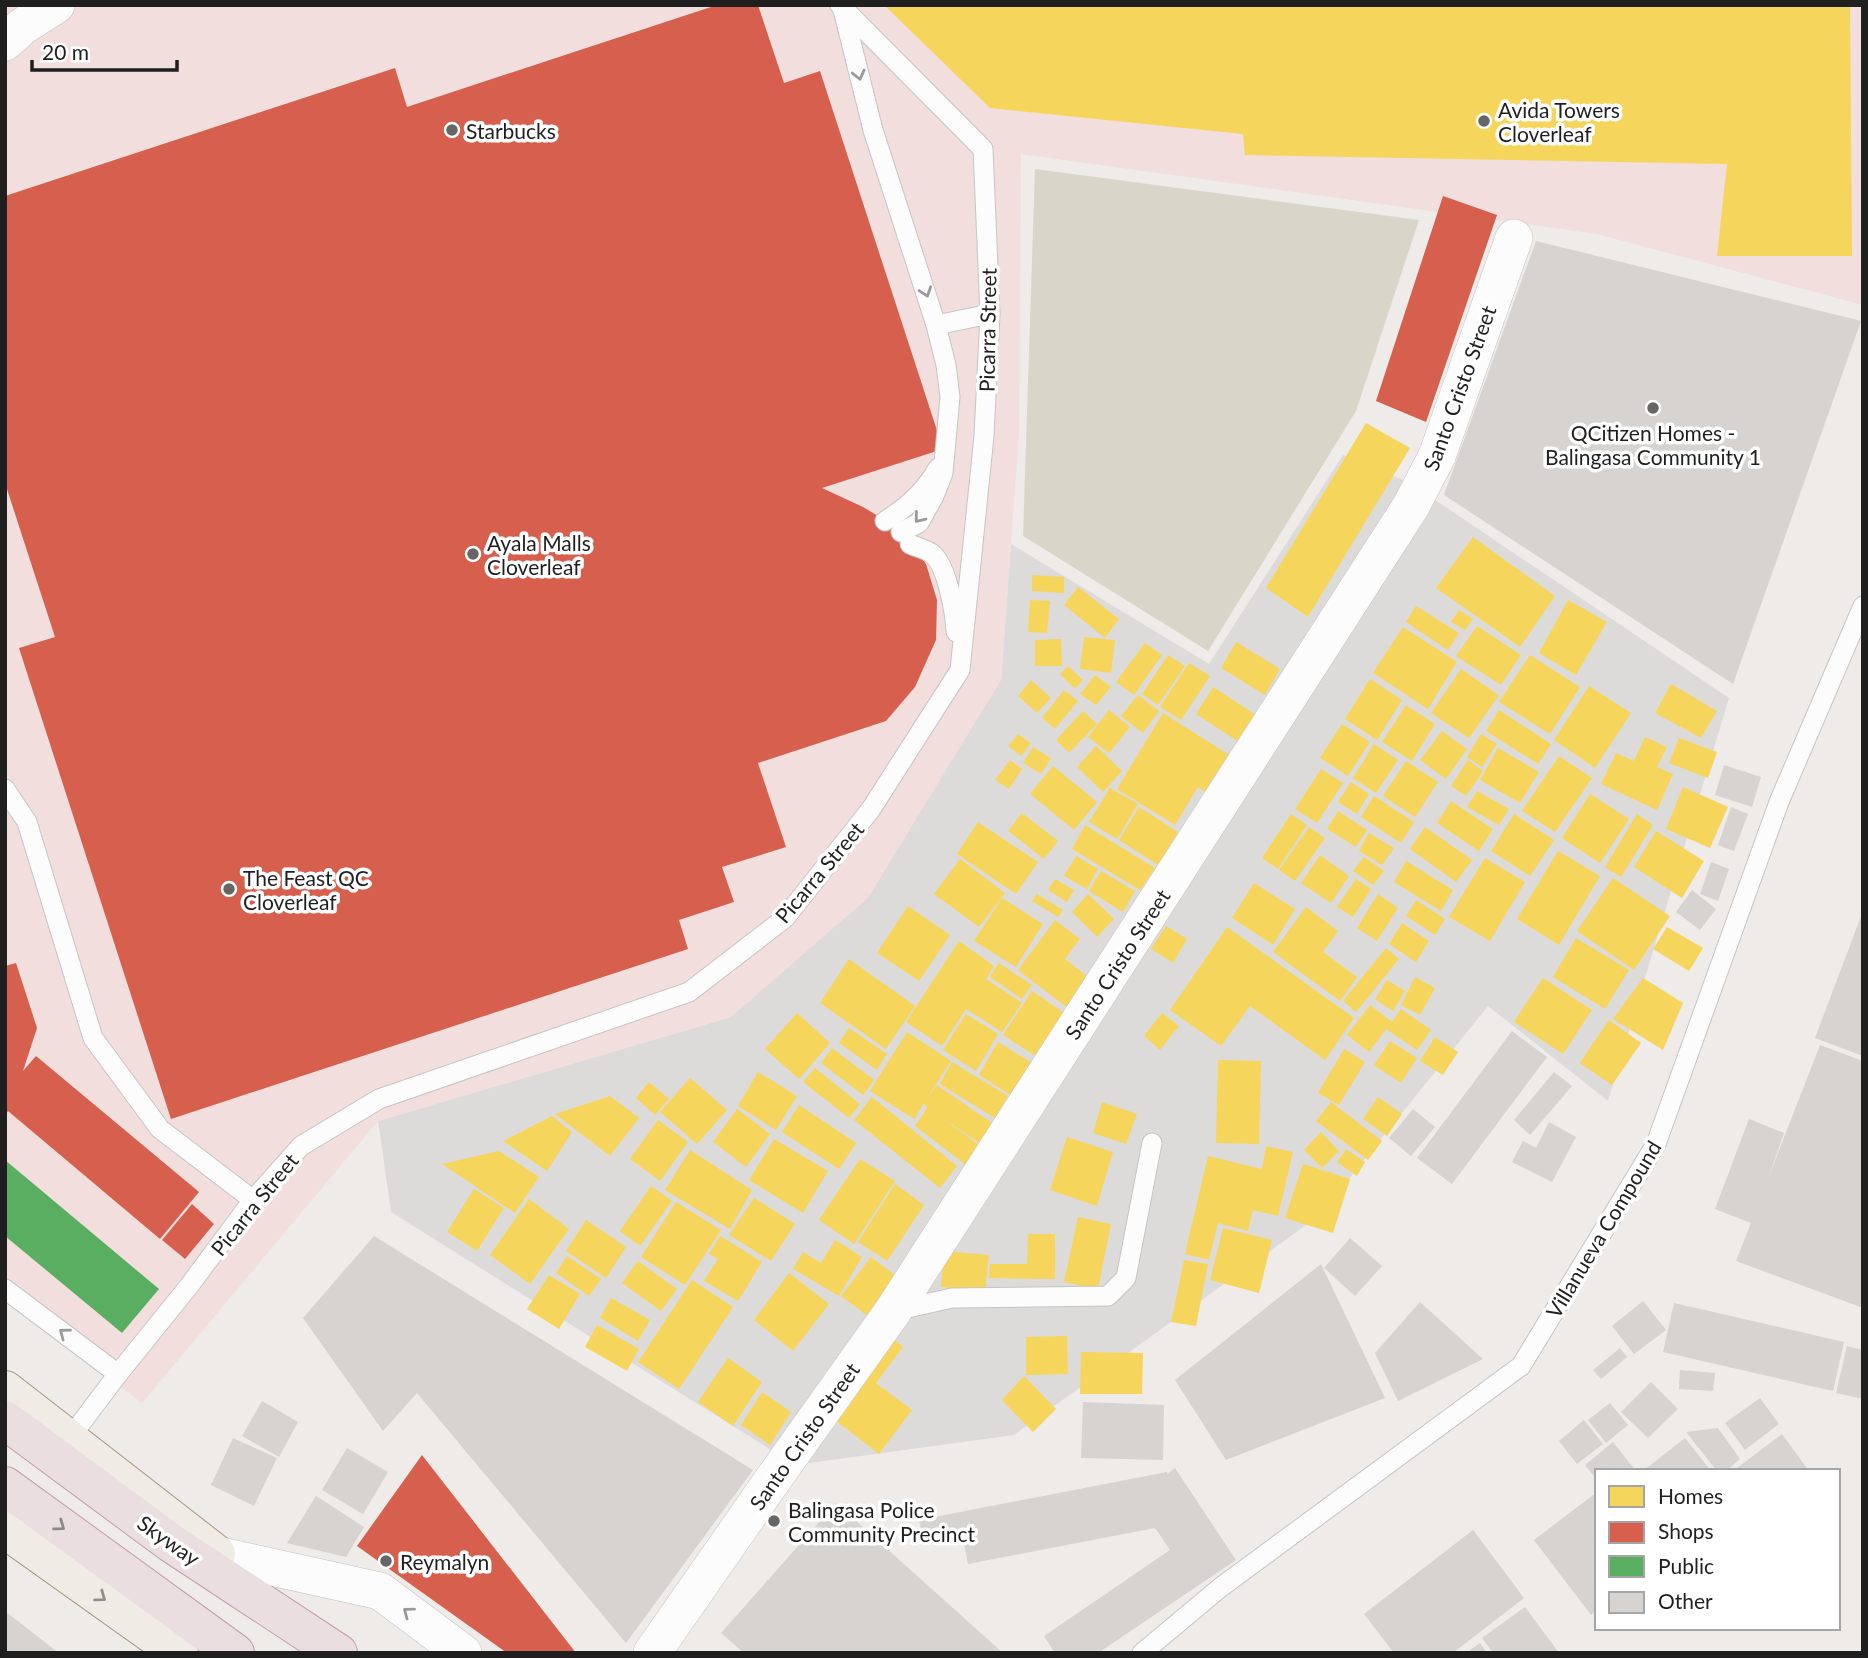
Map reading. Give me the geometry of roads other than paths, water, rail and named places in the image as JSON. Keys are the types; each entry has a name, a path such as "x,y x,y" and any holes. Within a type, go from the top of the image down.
{"highway":[{"name":"Skyway","path":"5,1420 171,1543 338,1653"},
{"path":"5,1486 234,1653"}],"main road":[{"path":"5,1390 217,1555 359,1653"},
{"path":"5,1529 179,1653"}],"street":[{"path":"5,42 23,26 56,5"},
{"name":"Santo Cristo Street","path":"652,1653 893,1311 1411,506 1437,456 1514,238"},
{"path":"217,1555 380,1591 463,1653"}],"lane":[{"name":"Picarra Street","path":"69,1439 253,1200 301,1146 379,1099 689,992 785,918 871,809 960,670 984,436 990,314 983,149 842,7"},
{"path":"842,7 873,130 936,325 946,365 950,397 943,473 919,523 905,538 932,553 942,567 955,615 960,670"},
{"path":"936,325 990,314"},
{"path":"885,520 901,511 932,478 946,452"},
{"name":"Villanueva Compound","path":"1142,1653 1221,1587 1521,1366 1656,1144 1779,802 1863,606"},
{"path":"5,789 27,822 93,1038 160,1129 253,1200"},
{"path":"893,1311 952,1298 1108,1296 1126,1278 1152,1143"},
{"path":"5,1289 118,1374"}],"place":[{"name":"Avida Towers Cloverleaf","path":"1484,121"},
{"name":"Starbucks","path":"452,130"},
{"name":"QCitizen Homes - Balingasa Community 1","path":"1653,408"},
{"name":"Ayala Malls Cloverleaf","path":"473,554"},
{"name":"The Feast QC Cloverleaf","path":"229,889"},
{"name":"Balingasa Police Community Precinct","path":"774,1521"},
{"name":"Reymalyn","path":"386,1561"}]}
